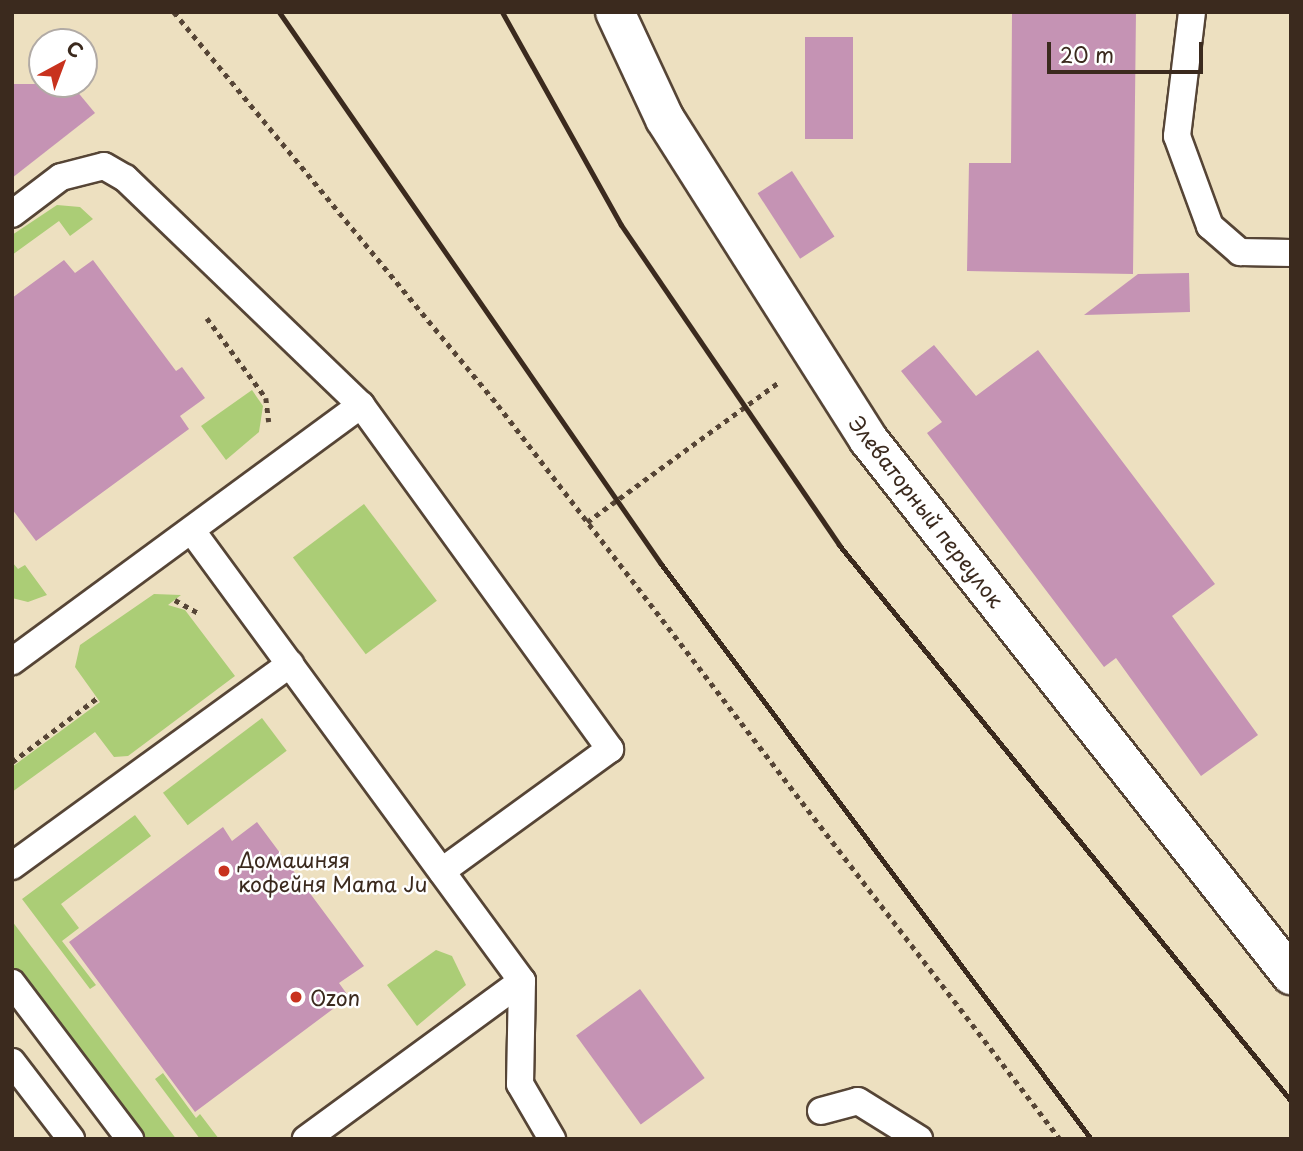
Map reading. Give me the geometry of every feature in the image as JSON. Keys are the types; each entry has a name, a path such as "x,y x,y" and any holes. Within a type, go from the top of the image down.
{"street":[{"name":"Элеваторный переулок","path":"615,12 665,119 869,439 1291,975"}],"lane":[{"path":"1192,12 1177,136 1210,226 1240,252 1291,253"},
{"path":"12,214 61,177 104,166 125,178 361,405 610,749 442,871"},
{"path":"12,661 361,405"},
{"path":"192,531 522,981 520,1084 552,1139"},
{"path":"12,866 290,664"},
{"path":"306,1139 522,981"},
{"path":"12,983 130,1139"},
{"path":"12,1062 71,1139"},
{"path":"821,1111 858,1101 919,1139"}],"path":[{"path":"174,12 587,522 1060,1139"},
{"path":"203,314 266,398 265,435"},
{"path":"587,522 816,358"},
{"path":"12,762 97,698"}],"green space":[{"path":"57,205 80,207 93,219 70,236 59,221 12,255 12,235"},
{"path":"252,390 263,406 259,432 226,460 201,426"},
{"path":"364,504 437,601 366,654 293,558"},
{"path":"12,562 18,569 25,565 47,595 28,602 12,598"},
{"path":"154,594 181,595 168,605 185,610 235,676 128,756 114,757 95,732 12,792 12,767 100,702 75,667 80,645"},
{"path":"262,718 287,751 188,825 163,793"},
{"path":"135,815 151,836 61,904 79,928 62,941 96,985 90,989 22,899"},
{"path":"12,921 176,1139 140,1139 12,969"},
{"path":"436,950 452,956 466,985 417,1026 387,985"},
{"path":"163,1073 196,1118 200,1114 219,1139 200,1139 155,1079"}],"building":[{"path":"1012,12 1136,12 1133,274 967,271 969,163 1011,163"},
{"path":"805,37 853,37 853,139 805,139"},
{"path":"12,84 28,84 28,98 83,98 95,113 12,178"},
{"path":"792,171 834,236 800,259 758,193"},
{"path":"64,260 75,273 93,260 176,371 182,367 205,398 180,416 189,429 36,541 12,509 12,298"},
{"path":"1189,273 1190,312 1084,315 1138,274"},
{"path":"934,345 976,396 1038,350 1215,584 1172,616 1258,735 1201,776 1116,658 1104,667 927,433 942,422 901,371"},
{"path":"257,822 364,966 339,983 349,997 195,1112 69,942 223,827 232,841"},
{"path":"640,989 705,1078 641,1124 576,1035"}],"railway":[{"path":"279,12 661,564 1091,1139"},
{"path":"502,12 621,225 839,545 1291,1101"}],"place":[{"name":"Домашняя кофейня Mama Ju","path":"224,871"},
{"name":"Ozon","path":"296,997"}]}
